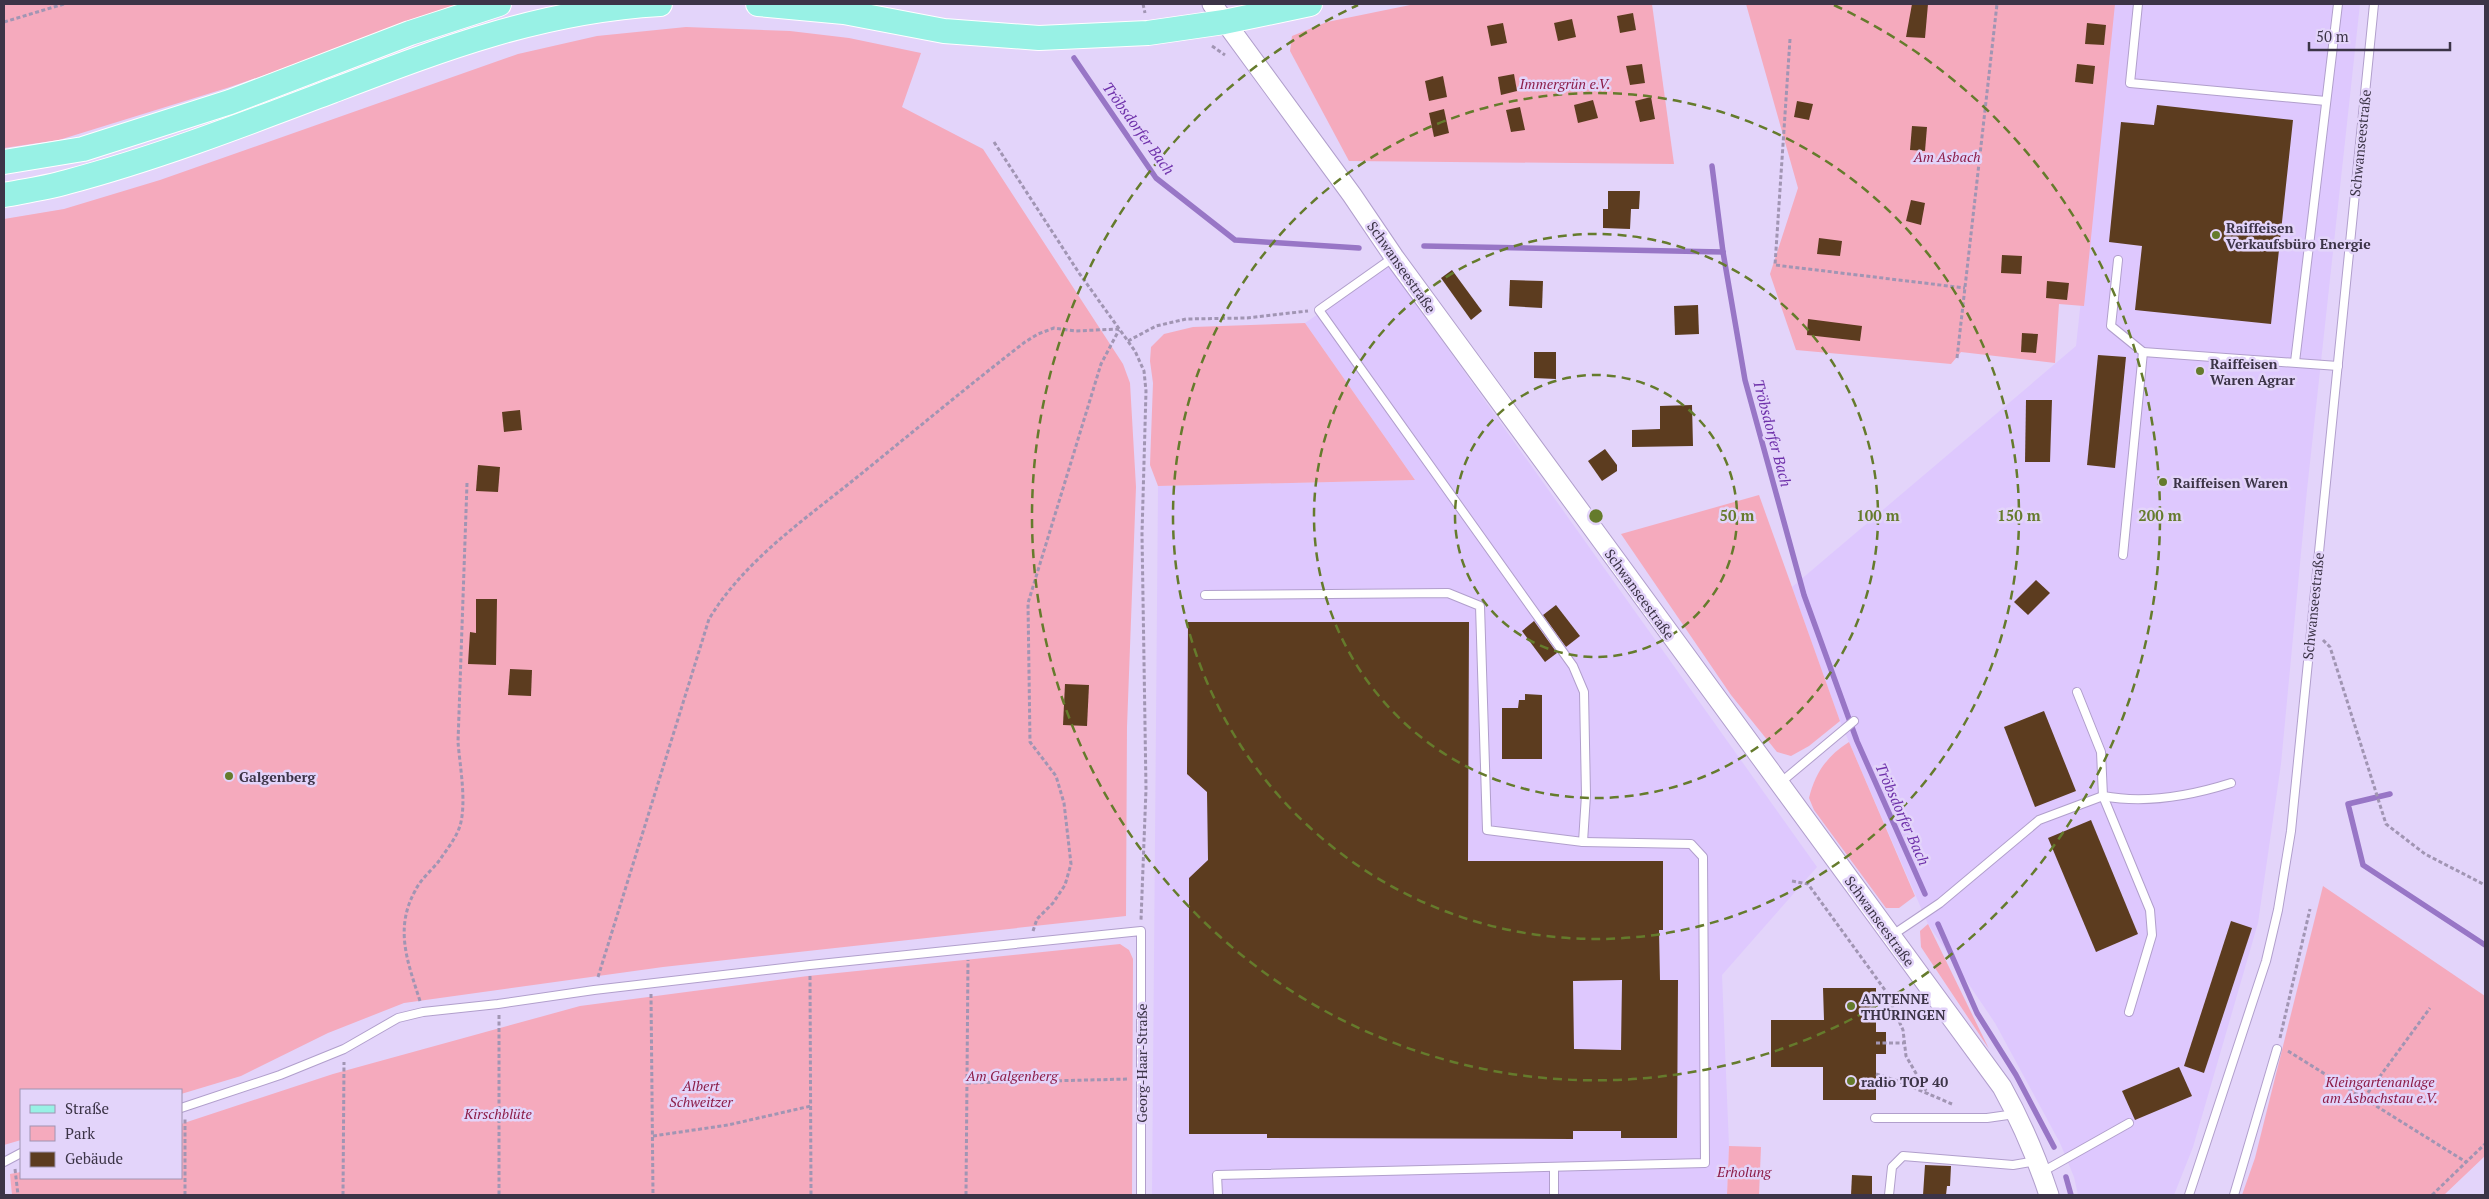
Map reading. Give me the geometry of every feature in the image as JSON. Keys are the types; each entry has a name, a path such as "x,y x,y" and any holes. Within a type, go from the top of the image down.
{"main road":[{"path":"4,162 92,146 230,102 410,33 499,4"},
{"path":"4,195 66,183 229,130 450,46 501,30 555,18 630,6 660,4"},
{"path":"758,4 844,12 944,31 1039,38 1133,34 1218,13 1310,4"}],"street":[{"name":"Schwanseestraße","path":"1218,13 1778,784 2002,1087 2040,1166 2049,1195"}],"lane":[{"path":"2138,4 2130,83 2326,101"},
{"path":"2294,362 2338,4"},
{"name":"Schwanseestraße","path":"2189,1195 2266,961 2278,910 2290,831 2374,4"},
{"path":"1394,257 1319,310 1572,666 1584,692 1586,795 1583,842"},
{"path":"2118,260 2111,326 2143,352 2338,366"},
{"path":"2123,555 2143,352"},
{"path":"1206,595 1448,593 1480,606 1487,830 1583,842 1691,844 1703,857 1705,1163 1217,1175 1218,1195"},
{"path":"2077,692 2101,752 2103,796 2150,910 2152,935 2129,1012"},
{"path":"1778,784 1854,721"},
{"path":"1891,936 1940,903 2039,820 2103,796 2126,800 2146,800 2211,789 2231,783"},
{"path":"183,1108 280,1075 344,1049 398,1018 423,1012 810,965 1141,931"},
{"name":"Georg-Haar-Straße","path":"1140,1195 1141,931"},
{"path":"2234,1195 2277,1049"},
{"path":"1875,1118 1987,1118 2009,1116 2016,1113"},
{"path":"1889,1195 1892,1166 1902,1156 2040,1166 2129,1123"},
{"path":"4,1162 17,1154"},
{"path":"1554,1167 1554,1195"}],"path":[{"path":"4,22 64,4"},
{"path":"1957,358 1997,4"},
{"path":"1790,38 1775,265 1966,288"},
{"path":"994,142 1079,273 1128,341 1144,371 1146,391 1142,534 1146,789 1141,931"},
{"path":"1128,341 1156,326 1186,319 1247,318 1319,310"},
{"path":"594,990 709,619 722,598 749,568 788,533 1025,342 1038,334 1054,328 1075,331 1119,329"},
{"path":"1034,941 1032,928 1037,919 1053,903 1065,885 1071,864 1064,803 1056,776 1030,742 1028,603 1101,364 1119,329"},
{"path":"423,1012 403,943 406,910 416,889 453,840 461,823 464,798 460,781 458,742 467,483"},
{"path":"2310,628 2330,647 2386,824 2425,854 2485,885"},
{"path":"1792,881 1808,884 1884,990 1902,1030 1906,1056 1928,1094"},
{"path":"2310,909 2277,1049 2284,1049 2466,1162"},
{"path":"966,1195 968,949"},
{"path":"810,965 811,1195"},
{"path":"651,984 654,1195"},
{"path":"498,1004 500,1036 499,1195"},
{"path":"2364,1098 2430,1008"},
{"path":"1876,1043 1903,1043"},
{"path":"343,1195 344,1049"},
{"path":"1876,1074 1958,1106"},
{"path":"967,1083 1141,1079"},
{"path":"654,1136 728,1125 811,1106"},
{"path":"183,1108 185,1195"},
{"path":"2432,1195 2485,1144"},
{"path":"17,1154 18,1195"}],"shaded area":[{"path":"2113,4 2360,4 2307,490 2281,764 2258,923 2193,1147 2174,1195 2078,1195 2074,1177 2060,1143 1995,1023 1928,924 1840,721 1792,587 2076,346"},
{"path":"1389,266 1817,867 1722,975 1729,1146 1727,1195 1152,1195 1158,486 1415,480 1305,323"}],"green space":[{"path":"4,4 480,4 436,16 227,88 59,140 4,148"},
{"name":"Immergrün e.V.","path":"1415,4 1652,4 1674,164 1349,161 1290,51 1292,36 1327,22"},
{"name":"Am Asbach","path":"1746,4 2115,4 2084,306 2059,304 2055,363 1961,352 1951,364 1796,350 1770,274 1798,188"},
{"path":"686,27 790,31 849,38 921,53 902,107 983,149 1123,364 1130,383 1136,487 1127,727 1126,916 663,967 404,1003 328,1033 241,1076 182,1094 182,1089 20,1089 20,1140 4,1145 4,219 64,209 160,180 518,54 597,36"},
{"path":"1305,323 1415,480 1158,486 1150,465 1153,383 1150,361 1151,347 1164,334 1193,327"},
{"path":"1759,495 1840,721 1809,746 1791,756 1777,752 1731,695 1621,534"},
{"path":"1849,742 1915,896 1899,908 1886,908 1814,810 1809,798 1818,773 1828,759"},
{"name":"Kleingartenanlage am Asbachstau e.V.","path":"2323,886 2485,996 2485,1156 2444,1195 2242,1195 2255,1158"},
{"path":"1928,924 1989,1049 1921,947 1920,931"},
{"path":"1120,944 1129,950 1133,959 1132,1195 12,1195 10,1174 20,1172 20,1179 182,1179 182,1124 333,1074 580,1006 808,976"},
{"name":"Erholung","path":"1729,1146 1761,1147 1759,1195 1727,1195"}],"building":[{"path":"1912,4 1928,4 1925,38 1906,37"},
{"path":"1633,13 1636,30 1620,33 1617,16"},
{"path":"1572,19 1576,37 1558,41 1554,23"},
{"path":"1503,23 1507,43 1491,46 1487,26"},
{"path":"2087,23 2106,25 2104,45 2085,44"},
{"path":"1642,64 1645,83 1630,85 1626,66"},
{"path":"2077,64 2095,66 2093,84 2075,82"},
{"path":"1514,74 1517,91 1501,95 1498,77"},
{"path":"1443,76 1447,97 1429,101 1425,81"},
{"path":"1651,97 1655,119 1640,122 1635,101"},
{"path":"1593,100 1598,118 1578,123 1574,105"},
{"path":"1797,101 1813,104 1809,120 1794,117"},
{"path":"2157,105 2293,120 2271,324 2135,310 2142,246 2109,242 2121,122 2154,125"},
{"path":"1520,107 1525,130 1511,132 1506,110"},
{"path":"1444,109 1449,133 1434,137 1429,113"},
{"path":"1912,126 1927,127 1925,151 1910,150"},
{"path":"1608,191 1640,191 1639,209 1631,209 1630,229 1603,228 1603,209 1608,209"},
{"path":"1911,200 1925,203 1921,225 1906,221"},
{"path":"1819,238 1842,241 1840,256 1817,254"},
{"path":"2002,255 2022,256 2021,274 2001,273"},
{"path":"1452,270 1482,311 1471,320 1441,278"},
{"path":"1510,280 1543,281 1542,308 1509,306"},
{"path":"2047,281 2069,283 2067,300 2046,298"},
{"path":"1698,305 1699,334 1675,335 1674,306"},
{"path":"1808,319 1862,326 1860,341 1807,335"},
{"path":"2022,333 2038,334 2036,353 2021,352"},
{"path":"1534,352 1556,352 1556,379 1534,378"},
{"path":"2098,355 2126,357 2115,468 2087,465"},
{"path":"2026,400 2052,400 2050,462 2025,462"},
{"path":"1692,405 1693,446 1632,447 1632,430 1660,429 1660,406"},
{"path":"520,410 522,430 504,432 502,412"},
{"path":"1605,449 1617,465 1617,471 1602,481 1588,461"},
{"path":"478,465 500,467 498,492 476,491"},
{"path":"2036,580 2050,593 2028,615 2014,602"},
{"path":"476,599 497,599 496,665 468,664 470,632 476,633"},
{"path":"1556,605 1580,636 1566,647 1543,615"},
{"path":"1534,621 1557,653 1545,662 1522,631"},
{"path":"1188,622 1469,622 1468,861 1663,861 1663,930 1659,930 1660,980 1678,980 1677,1138 1621,1138 1621,1131 1573,1131 1573,1139 1267,1138 1267,1134 1189,1134 1189,878 1208,860 1207,792 1187,774","holes":["1622,980 1621,1050 1574,1049 1573,981"]},
{"path":"510,669 532,670 531,696 508,695"},
{"path":"1065,684 1089,685 1087,726 1063,725"},
{"path":"1525,694 1542,695 1542,759 1502,759 1502,708 1518,708 1519,700 1525,700"},
{"path":"2044,711 2076,791 2035,807 2004,727"},
{"path":"2091,820 2138,934 2096,952 2048,838"},
{"path":"2231,921 2252,928 2204,1073 2184,1066"},
{"path":"1823,988 1876,988 1876,1032 1886,1032 1886,1054 1876,1054 1876,1100 1823,1100 1823,1067 1771,1067 1771,1020 1824,1020"},
{"path":"2179,1067 2192,1096 2135,1120 2122,1091"},
{"path":"1925,1165 1951,1166 1950,1186 1947,1186 1946,1195 1923,1195"},
{"path":"1852,1175 1872,1176 1872,1195 1851,1195"}],"waterway":[{"name":"Tröbsdorfer Bach","path":"1074,58 1156,178 1235,240 1359,248"},
{"name":"Tröbsdorfer Bach","path":"1712,166 1723,252 1745,380 1804,595 1857,741 1925,894"},
{"name":"Tröbsdorfer Bach","path":"1424,246 1723,252"},
{"path":"2390,794 2348,804 2363,865 2485,945"},
{"name":"Tröbsdorfer Bach","path":"1938,924 1977,1013 2016,1075 2054,1147"},
{"name":"Tröbsdorfer Bach","path":"2066,1177 2071,1195"}],"place":[{"name":"Raiffeisen Verkaufsbüro Energie","path":"2216,235"},
{"name":"Raiffeisen Waren Agrar","path":"2200,371"},
{"name":"Raiffeisen Waren","path":"2163,482"},
{"name":"Galgenberg","path":"229,776"},
{"name":"ANTENNE THÜRINGEN","path":"1851,1006"},
{"name":"radio TOP 40","path":"1851,1081"}],"park label":[{"name":"Am Galgenberg","path":"1012,1075"},
{"name":"Albert Schweitzer","path":"701,1094"},
{"name":"Kirschblüte","path":"498,1113"}]}
